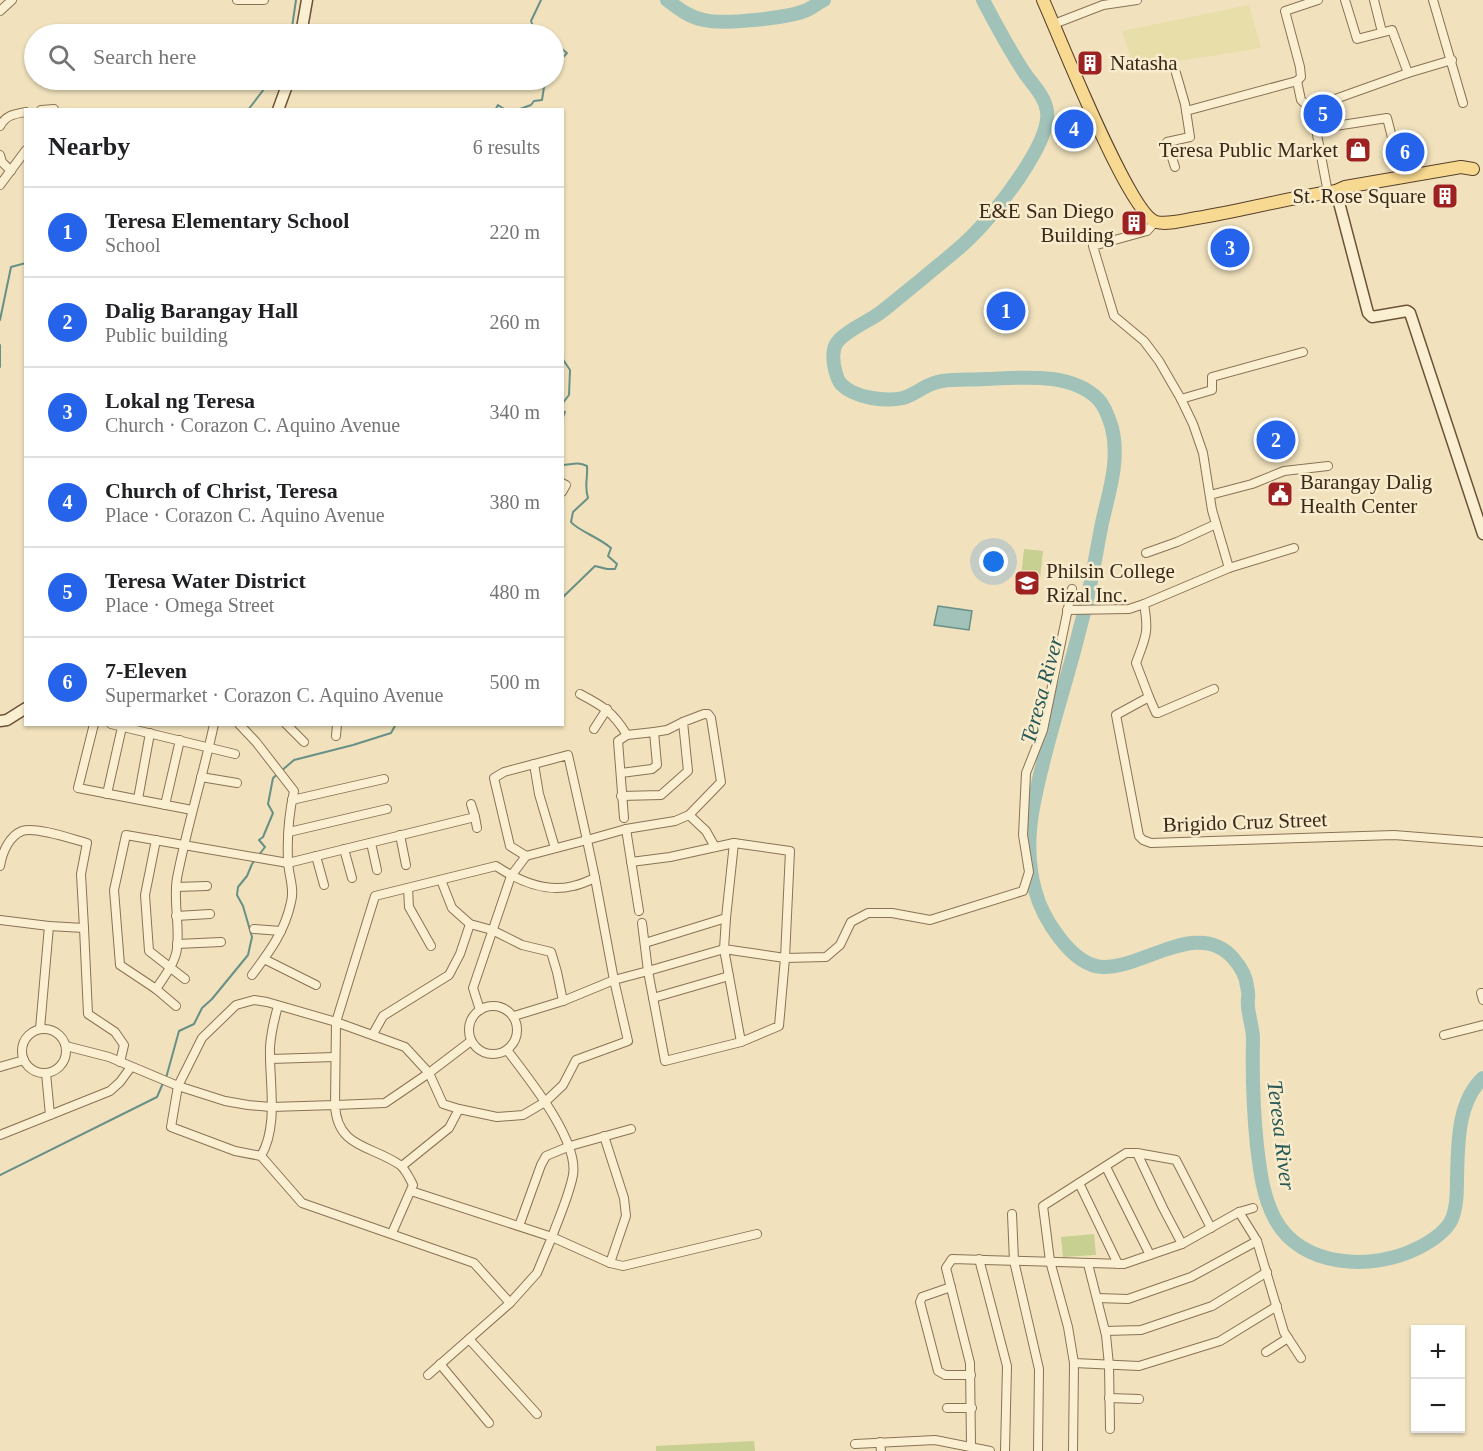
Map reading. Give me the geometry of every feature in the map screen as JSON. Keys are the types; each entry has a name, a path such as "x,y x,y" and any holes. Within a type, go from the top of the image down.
{"main road":[{"path":"1043,0 1106,144 1134,196 1147,216 1155,222 1174,222 1228,213 1402,176 1461,167 1478,168"},
{"path":"1331,192 1346,194 1463,174 1478,168"}],"street":[{"path":"0,11 12,0"},
{"path":"237,0 264,0"},
{"path":"303,24 307,0"},
{"path":"1054,24 1103,5 1137,0"},
{"path":"1318,0 1285,11 1300,67 1300,77 1297,81 1301,100 1310,108 1331,192 1368,313 1372,317 1407,311 1410,313 1483,534"},
{"path":"1345,0 1358,39 1392,30 1395,33 1408,73"},
{"path":"1374,0 1382,32"},
{"path":"1433,0 1463,103"},
{"path":"1310,108 1452,60"},
{"path":"1175,167 1167,142 1190,137 1176,73"},
{"path":"1186,111 1297,81"},
{"path":"279,108 285,90"},
{"path":"0,126 3,120 10,115 24,112"},
{"path":"1316,129 1388,118 1402,176"},
{"path":"0,185 24,153"},
{"path":"0,155 2,162 10,171"},
{"path":"1155,222 1147,231 1094,246 1114,316 1144,341 1181,399 1203,453 1216,524 1229,568"},
{"path":"1181,399 1212,390 1212,377 1303,352"},
{"path":"1210,495 1252,484 1284,471 1328,466"},
{"path":"1146,553 1216,524"},
{"path":"1071,609 1129,609 1229,568 1294,548"},
{"path":"514,1016 562,1002 614,980 724,949 785,957 826,957 840,945 851,922 868,913 892,913 930,920 1023,891 1029,872 1023,835 1026,773 1042,730 1071,609 1072,589"},
{"path":"1144,604 1148,625 1147,633 1136,663 1156,713 1214,689"},
{"path":"580,694 607,709 627,735"},
{"name":"Brigido Cruz Street","path":"1149,697 1116,715 1137,831 1143,840 1151,843 1394,836 1483,842"},
{"path":"0,721 7,720 24,709"},
{"path":"594,729 607,709"},
{"path":"480,1010 472,988 511,876 526,856 689,815 721,782 711,718 708,714 667,730 627,735 618,741 624,818"},
{"path":"621,796 661,795 688,771 683,722"},
{"path":"94,726 78,788 192,810"},
{"path":"118,726 235,754"},
{"path":"156,989 178,949 176,887 184,844 214,726"},
{"path":"241,726 267,755 294,791 288,863 292,901 279,939 252,975"},
{"path":"288,726 304,742"},
{"path":"336,736 337,726"},
{"path":"107,794 122,727"},
{"path":"621,773 651,769 657,765 654,732"},
{"path":"138,800 150,733"},
{"path":"165,805 180,740"},
{"path":"510,1303 474,1263 302,1203 261,1156 235,1151 171,1127 174,1084 202,1038 236,1005 254,1000 336,1022 405,1047 429,1073 443,1104 497,1118 523,1115 544,1102 563,1085 576,1060 628,1041 568,754 504,772 494,778 510,846 526,856"},
{"path":"534,764 539,794 555,848"},
{"path":"201,777 237,783"},
{"path":"292,800 384,779"},
{"path":"471,804 477,828"},
{"path":"289,832 387,809"},
{"path":"689,815 706,831 715,848"},
{"path":"176,1006 156,989 120,965 114,890 126,835 288,863 476,817"},
{"path":"626,829 639,910"},
{"path":"0,866 10,840 22,831 39,831 87,843 81,874 88,1014 115,1032 124,1045 120,1062"},
{"path":"400,835 406,865"},
{"path":"156,840 145,895 149,951 169,969 185,979"},
{"path":"370,843 377,870"},
{"path":"734,843 724,949 741,1042"},
{"path":"631,862 670,857 734,843 790,851 779,1026 741,1042 666,1061 648,971 642,923"},
{"path":"344,849 352,878"},
{"path":"316,856 324,885"},
{"path":"392,1233 413,1185 402,1167 352,1141 342,1132 336,1120 335,1105 336,1022 375,896 496,866 511,876 545,888 572,887 595,878"},
{"path":"441,880 452,908 470,924 492,930 522,945 551,952 562,1002"},
{"path":"176,887 207,886"},
{"path":"408,888 409,907 431,946"},
{"path":"176,916 210,914"},
{"path":"645,943 726,918"},
{"path":"0,920 84,928"},
{"path":"373,1034 383,1016 449,975 460,954 470,924"},
{"path":"40,1029 49,926"},
{"path":"254,929 281,931"},
{"path":"177,944 221,942"},
{"path":"264,959 316,985"},
{"path":"653,998 729,976"},
{"path":"1483,993 1481,993 1483,1000"},
{"path":"261,1156 268,1144 271,1129 270,1059 272,1027 278,1006"},
{"path":"493,1006 504,1008 514,1016 518,1029 515,1040 507,1050 494,1054 479,1049 471,1041 469,1030 471,1019 480,1010 493,1006"},
{"path":"1444,1035 1483,1025"},
{"path":"40,1029 58,1034 66,1047 63,1062 55,1070 46,1073 32,1070 24,1060 22,1048 33,1032 40,1029"},
{"path":"66,1047 110,1057 174,1084 225,1101 271,1107 385,1103 471,1041"},
{"path":"428,1375 510,1303 537,1273 573,1174 570,1146 544,1102 507,1050"},
{"path":"270,1059 335,1057"},
{"path":"0,1067 24,1060"},
{"path":"0,1135 110,1091 120,1083 131,1067"},
{"path":"46,1073 50,1115"},
{"path":"402,1167 449,1128 459,1109"},
{"path":"519,1226 546,1156 570,1146 631,1129"},
{"path":"604,1136 624,1198 626,1216 610,1263"},
{"path":"1137,1153 1162,1208 1182,1244"},
{"path":"1073,1451 1074,1364 1068,1327 1050,1261 1043,1206 1126,1154 1137,1153 1176,1160 1211,1228"},
{"path":"1106,1167 1150,1255"},
{"path":"1079,1184 1118,1264"},
{"path":"411,1191 552,1237 610,1263 623,1266 757,1234"},
{"path":"971,1446 970,1363 946,1268 952,1259 1118,1264 1182,1244 1239,1212 1252,1208"},
{"path":"1239,1212 1257,1241 1284,1332 1301,1358"},
{"path":"1012,1214 1014,1261 1039,1369 1038,1451"},
{"path":"1097,1298 1128,1299 1191,1277 1257,1241"},
{"path":"979,1259 1007,1366 1005,1451"},
{"path":"1088,1264 1106,1331 1110,1429"},
{"path":"1106,1331 1141,1330 1212,1306 1268,1272"},
{"path":"951,1287 922,1297 920,1302 938,1371 945,1375 971,1375"},
{"path":"1074,1364 1139,1366 1220,1341 1277,1306"},
{"path":"1266,1352 1288,1338"},
{"path":"469,1339 537,1414"},
{"path":"440,1364 489,1423"},
{"path":"1110,1398 1138,1399"},
{"path":"947,1408 972,1408"},
{"path":"855,1444 935,1440 990,1451"},
{"path":"880,1442 880,1451"}],"shaded area":[{"path":"1249,5 1261,48 1134,68 1122,31"}],"green space":[{"path":"1024,549 1043,551 1040,579 1021,577"},
{"path":"1094,1234 1096,1255 1063,1257 1061,1237"},
{"path":"754,1441 755,1451 656,1451 656,1446"}],"water":[{"path":"938,606 972,611 969,630 934,625"}],"waterway":[{"path":"292,24 296,0"},
{"path":"532,24 531,21 541,0"},
{"name":"Teresa River","path":"667,0 694,17 726,22 786,16 807,10 824,0"},
{"name":"Teresa River","path":"983,0 1014,57 1044,101 1047,111 1046,124 1040,141 1019,178 981,227 885,309 839,340 834,348 833,359 836,375 841,384 854,393 870,398 903,398 931,384 947,380 1044,378 1059,380 1087,390 1098,399 1108,416 1114,440 1113,476 1087,602 1043,763 1030,826 1031,874 1044,913 1069,949 1079,958 1102,967 1118,966 1169,948 1203,943 1219,947 1236,961 1244,974 1248,994 1253,1035 1256,1132 1259,1165 1265,1193 1275,1219 1287,1235 1302,1247 1320,1256 1360,1262 1380,1260 1418,1248 1445,1229 1451,1221 1456,1205 1459,1138 1464,1111 1474,1088 1483,1078"},
{"path":"564,51 567,53 564,56"},
{"path":"250,108 263,90"},
{"path":"523,108 531,105 534,101 542,100 544,90"},
{"path":"496,108 498,105 503,108"},
{"path":"0,320 11,267 24,264"},
{"path":"0,345 0,367"},
{"path":"564,361 570,370 569,395 564,401"},
{"path":"564,465 577,463 587,466 588,498 573,512 571,522 611,548 608,556 617,564 615,569 595,566 564,596"},
{"path":"166,1078 179,1031 194,1024 202,1008 248,955 252,937 243,906 237,895 238,887 265,847 259,840 263,837 273,813 268,804 273,778 294,760 391,733 395,726"},
{"path":"0,1175 157,1097 163,1083"}],"place":[{"name":"Natasha","path":"1090,63"},
{"name":"Teresa Water District","path":"1323,114"},
{"name":"Church of Christ, Teresa","path":"1074,129"},
{"name":"Teresa Public Market","path":"1358,150"},
{"name":"7-Eleven","path":"1405,152"},
{"name":"St. Rose Square","path":"1445,196"},
{"name":"E&E San Diego Building","path":"1134,223"},
{"name":"Lokal ng Teresa","path":"1230,248"},
{"name":"Teresa Elementary School","path":"1006,311"},
{"name":"Dalig Barangay Hall","path":"1276,440"},
{"name":"Barangay Dalig Health Center","path":"1280,494"},
{"name":"Philsin College Rizal Inc.","path":"1027,583"}]}
